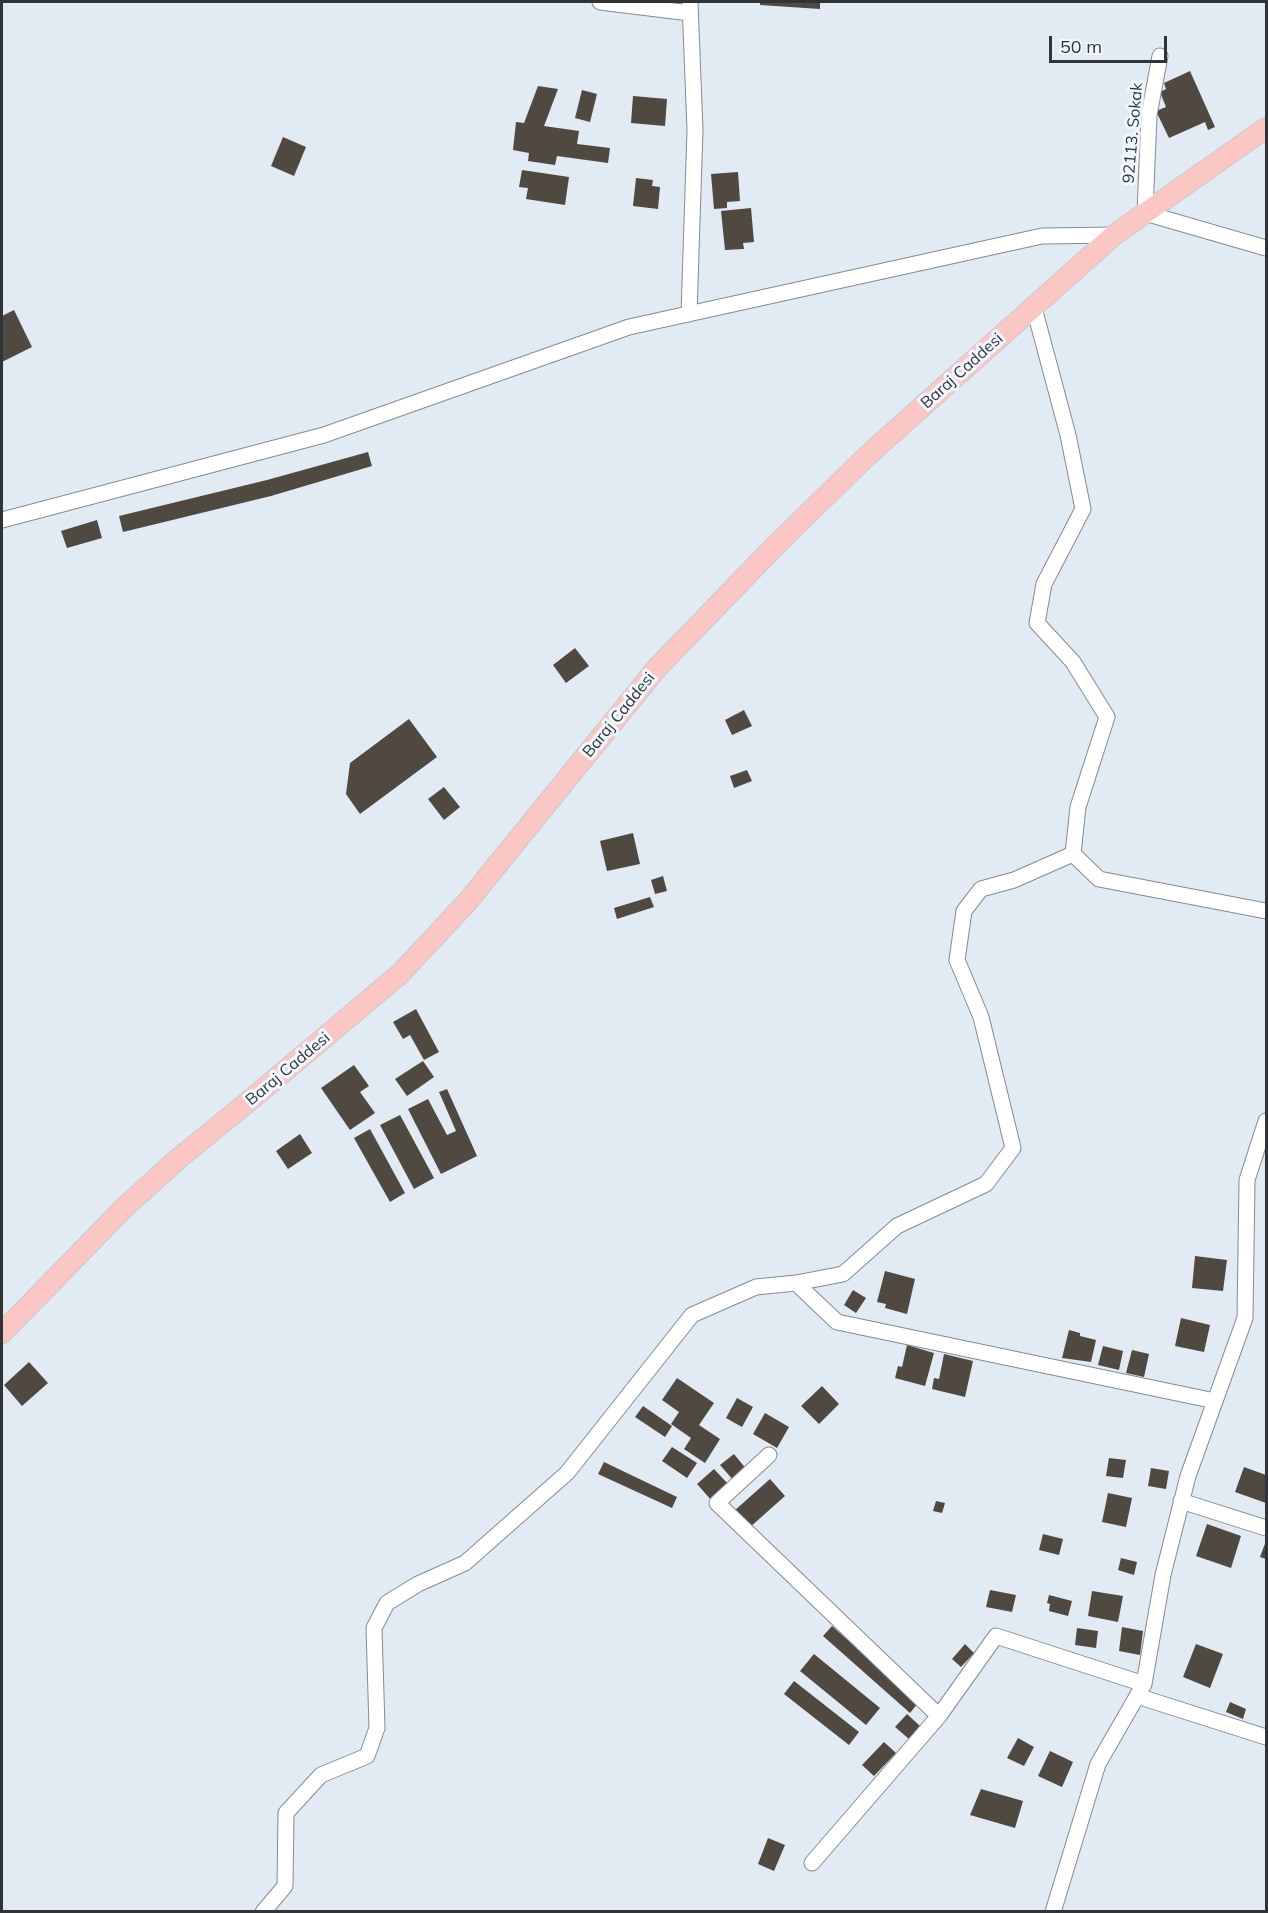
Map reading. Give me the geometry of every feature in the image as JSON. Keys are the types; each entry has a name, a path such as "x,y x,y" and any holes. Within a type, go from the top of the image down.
{"main road":[{"name":"Baraj Caddesi","path":"2,1333 125,1207 179,1158 401,973 468,901 657,668 867,456 1114,235 1266,128"}],"street":[{"path":"600,2 690,7 695,130 688,314"},
{"name":"92113. Sokak","path":"1145,213 1149,115 1160,56"},
{"path":"1145,213 1266,248"},
{"path":"2,520 324,435 629,327 1042,236 1114,235"},
{"path":"1034,308 1068,435 1083,509 1044,584 1037,623 1073,662 1107,717 1078,807 1074,854 1099,879 1266,910"},
{"path":"263,1911 285,1886 286,1813 321,1775 367,1756 377,1728 374,1628 387,1603 418,1584 465,1563 567,1473 692,1315 756,1287 796,1283 843,1274 897,1226 986,1184 1013,1148 981,1017 957,960 964,911 981,888 1014,880 1074,854"},
{"path":"1053,1911 1098,1764 1141,1690 1163,1575 1181,1501 1245,1318 1247,1180 1266,1121"},
{"path":"796,1283 837,1322 1215,1401"},
{"path":"769,1455 717,1503 939,1716"},
{"path":"1181,1501 1266,1528"},
{"path":"812,1863 939,1716 996,1636 1266,1737"}],"building":[{"path":"760,2 820,2 820,9 760,5"},
{"path":"1190,71 1215,127 1208,130 1205,122 1169,138 1156,111 1166,107 1160,92 1166,89 1164,83"},
{"path":"538,86 558,89 544,126 579,131 577,144 610,148 608,163 557,156 555,165 528,161 529,153 513,150 516,122 524,123"},
{"path":"582,90 597,94 590,122 575,118"},
{"path":"633,96 667,99 665,126 631,123"},
{"path":"283,137 306,147 294,176 271,166"},
{"path":"522,170 569,177 565,205 526,199 528,188 519,187"},
{"path":"738,172 740,201 727,202 727,208 714,209 711,174"},
{"path":"636,178 653,180 652,186 660,187 658,209 633,206"},
{"path":"751,208 754,242 743,243 744,249 725,250 721,211"},
{"path":"14,310 32,347 2,362 2,316"},
{"path":"368,452 372,466 271,496 123,532 119,516 267,480"},
{"path":"97,520 102,538 67,548 61,531"},
{"path":"575,648 589,666 566,683 553,665"},
{"path":"744,710 752,726 732,735 725,720"},
{"path":"409,719 437,757 360,814 346,794 350,763"},
{"path":"747,770 752,781 734,788 730,776"},
{"path":"444,787 460,807 444,820 428,799"},
{"path":"633,833 640,864 607,871 600,841"},
{"path":"663,876 667,891 655,894 651,880"},
{"path":"650,897 654,907 617,919 614,908"},
{"path":"416,1009 439,1052 424,1060 410,1035 403,1039 393,1022"},
{"path":"423,1061 434,1077 407,1096 395,1079"},
{"path":"354,1065 369,1086 360,1092 375,1113 350,1130 321,1088"},
{"path":"447,1089 477,1156 441,1174 408,1109 428,1099 447,1135 456,1131 439,1092"},
{"path":"400,1115 434,1178 414,1189 380,1125"},
{"path":"370,1129 405,1193 390,1202 354,1138"},
{"path":"300,1134 312,1153 288,1169 276,1151"},
{"path":"1195,1256 1227,1260 1223,1291 1192,1288"},
{"path":"885,1271 915,1279 907,1314 885,1308 886,1304 877,1302"},
{"path":"853,1290 866,1298 856,1313 844,1305"},
{"path":"1181,1318 1210,1325 1204,1352 1175,1346"},
{"path":"1069,1330 1080,1333 1080,1336 1096,1340 1091,1362 1062,1358"},
{"path":"907,1345 934,1353 925,1386 895,1378 898,1366 902,1367"},
{"path":"1103,1346 1123,1351 1119,1370 1098,1365"},
{"path":"1132,1350 1149,1354 1144,1377 1126,1373"},
{"path":"944,1354 973,1361 965,1397 932,1389 934,1378 939,1379"},
{"path":"29,1362 48,1383 22,1406 4,1385"},
{"path":"677,1378 714,1403 699,1425 720,1439 705,1463 684,1449 691,1438 671,1424 679,1412 662,1400"},
{"path":"822,1386 839,1404 819,1424 801,1406"},
{"path":"737,1398 753,1407 742,1427 726,1418"},
{"path":"643,1406 672,1426 665,1437 635,1417"},
{"path":"765,1413 789,1427 777,1448 753,1434"},
{"path":"672,1447 697,1463 687,1478 662,1461"},
{"path":"734,1454 747,1470 734,1481 720,1465"},
{"path":"1109,1458 1126,1460 1123,1478 1106,1476"},
{"path":"604,1462 677,1497 672,1508 598,1474"},
{"path":"1244,1467 1266,1475 1266,1503 1235,1492"},
{"path":"1151,1468 1169,1471 1166,1489 1148,1486"},
{"path":"714,1469 729,1485 712,1501 697,1484"},
{"path":"770,1479 785,1496 749,1528 734,1511"},
{"path":"1108,1493 1132,1498 1126,1527 1102,1522"},
{"path":"936,1501 945,1503 942,1513 933,1511"},
{"path":"1207,1524 1241,1536 1231,1568 1196,1556"},
{"path":"1043,1534 1063,1539 1059,1555 1039,1550"},
{"path":"1266,1541 1266,1559 1260,1557"},
{"path":"1121,1558 1137,1562 1134,1575 1118,1570"},
{"path":"990,1590 1016,1595 1012,1612 986,1607"},
{"path":"1092,1591 1123,1596 1118,1622 1088,1616"},
{"path":"1049,1595 1072,1601 1068,1616 1049,1611 1050,1604 1047,1603"},
{"path":"832,1626 918,1703 910,1713 823,1636"},
{"path":"1122,1627 1143,1631 1140,1655 1119,1651"},
{"path":"1077,1628 1098,1631 1096,1648 1075,1645"},
{"path":"965,1644 974,1653 961,1667 952,1659"},
{"path":"1196,1644 1223,1654 1210,1688 1183,1677"},
{"path":"814,1654 880,1708 866,1725 800,1671"},
{"path":"794,1681 859,1732 849,1745 784,1694"},
{"path":"1230,1702 1246,1709 1243,1719 1226,1712"},
{"path":"907,1714 920,1726 909,1739 895,1727"},
{"path":"1018,1738 1034,1747 1024,1766 1007,1758"},
{"path":"884,1742 896,1753 874,1776 862,1765"},
{"path":"1050,1751 1073,1762 1062,1787 1038,1776"},
{"path":"981,1789 1023,1801 1015,1828 970,1815"},
{"path":"768,1838 785,1845 774,1871 758,1864"}]}
